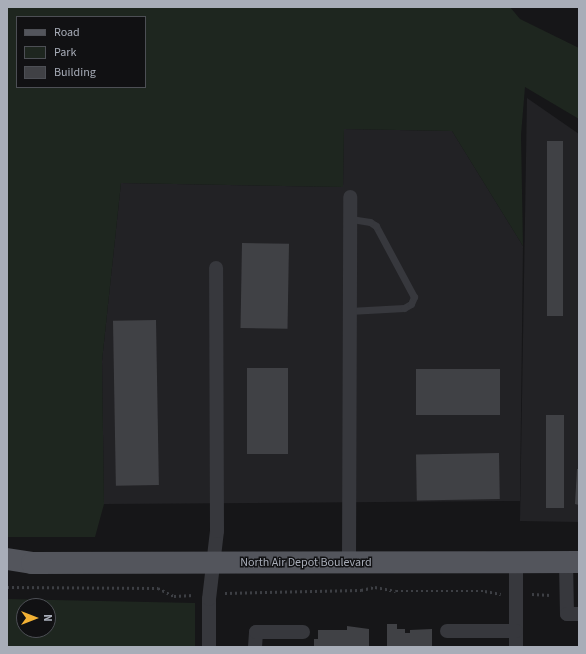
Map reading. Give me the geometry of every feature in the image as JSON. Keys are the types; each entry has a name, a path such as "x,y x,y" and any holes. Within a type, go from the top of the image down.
{"main road":[{"name":"North Air Depot Boulevard","path":"7,559 32,563 573,562"},
{"name":"North Air Depot Boulevard","path":"7,567 32,563"}],"street":[{"path":"349,563 350,197"},
{"path":"209,647 210,594 217,531 216,268"},
{"path":"516,562 516,647"},
{"path":"573,562 567,595 567,614 579,614"},
{"path":"447,631 516,630"},
{"path":"255,647 256,632 303,632"}],"lane":[{"path":"349,311 404,308 411,304 414,297 376,226 370,222 350,219"}],"path":[{"path":"7,587 158,588 174,596 361,590 374,587 396,591 485,591 516,594 567,595"}],"shaded area":[{"path":"527,98 579,134 579,522 520,521"},
{"path":"344,129 452,131 523,246 520,501 104,504 102,361 121,183 343,187"}],"green space":[{"path":"7,7 510,7 520,19 579,48 579,119 525,87 521,135 523,246 452,131 344,129 343,187 121,183 102,361 104,504 95,537 7,537"},
{"path":"7,599 16,599 16,638 56,638 56,600 195,603 195,647 7,647"}],"building":[{"path":"547,141 563,141 563,316 547,316"},
{"path":"242,243 289,244 288,329 241,328"},
{"path":"156,320 159,485 116,486 113,321"},
{"path":"247,368 288,368 288,454 247,454"},
{"path":"416,369 500,369 500,415 416,415"},
{"path":"546,415 564,415 564,508 546,508"},
{"path":"499,453 500,499 417,500 416,454"},
{"path":"577,469 579,469 579,505 575,504"},
{"path":"387,624 397,624 397,629 405,629 405,633 410,633 410,630 432,629 432,647 387,647"},
{"path":"347,626 369,629 369,647 314,647 314,639 318,639 318,630 347,630"}]}
